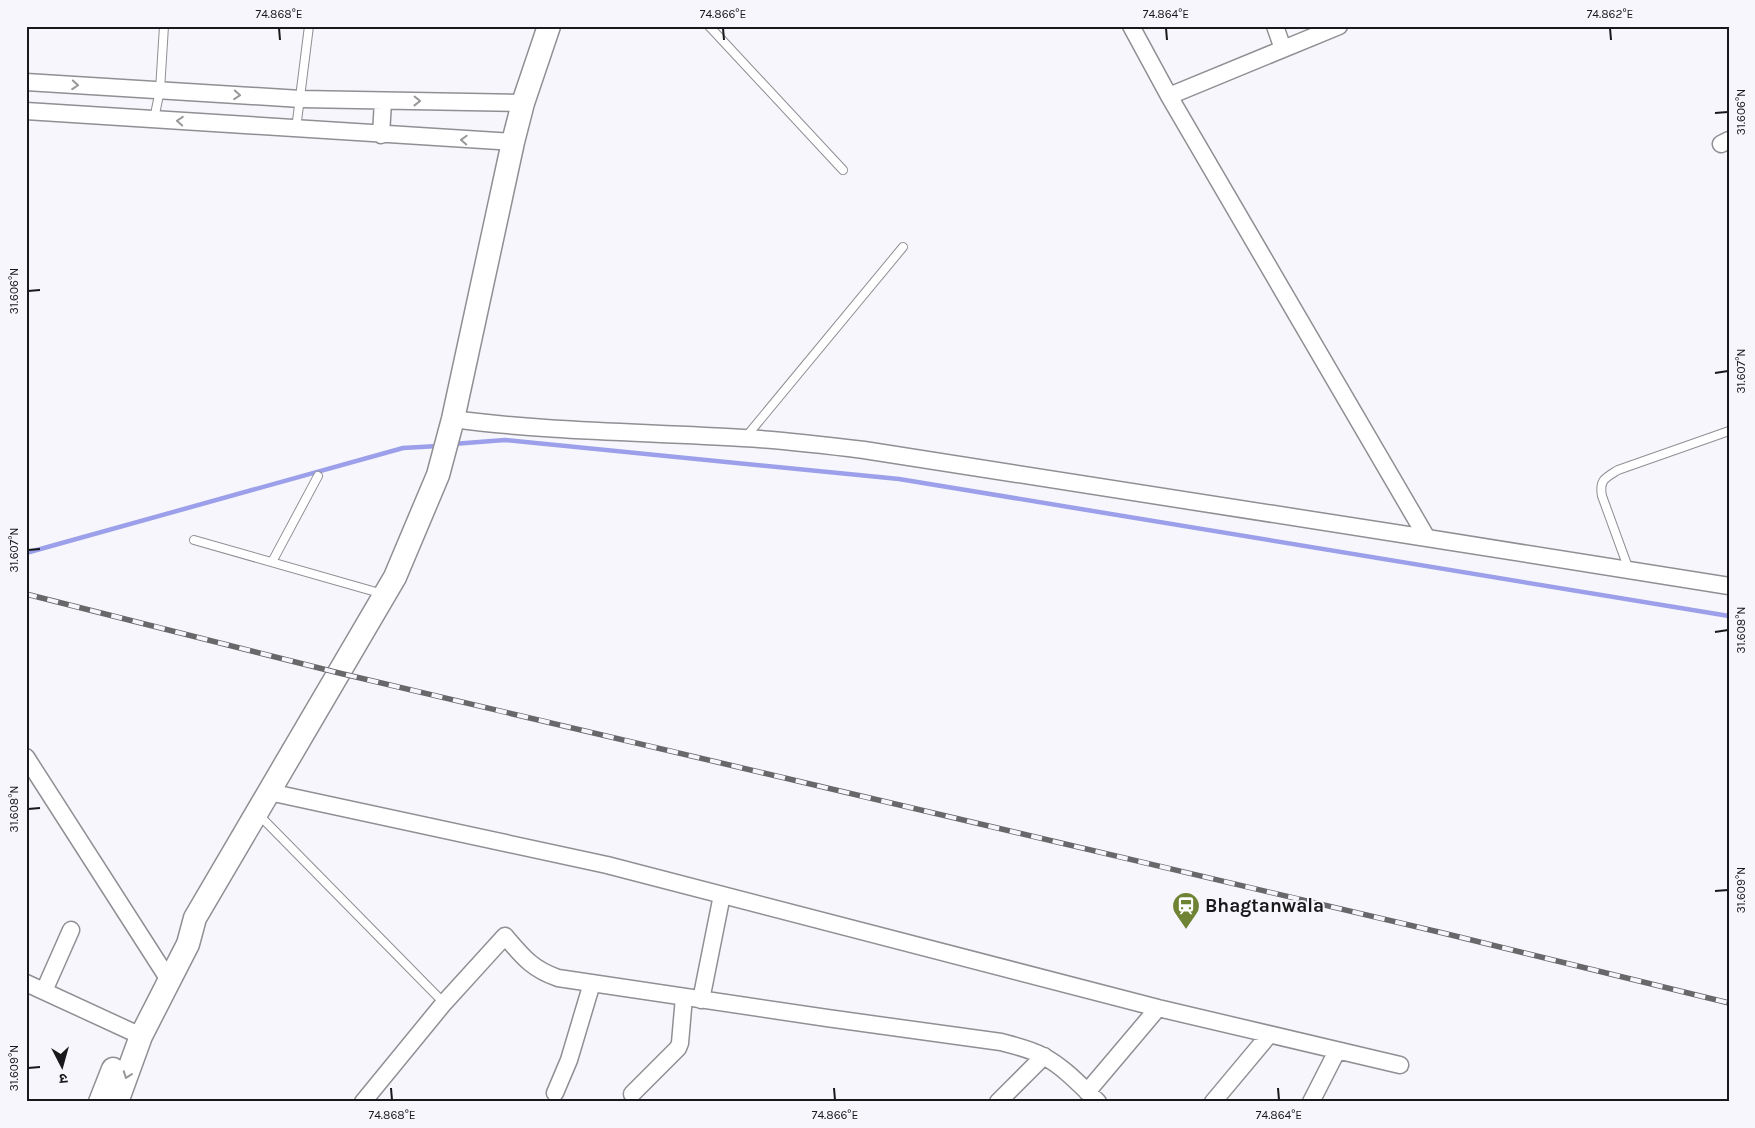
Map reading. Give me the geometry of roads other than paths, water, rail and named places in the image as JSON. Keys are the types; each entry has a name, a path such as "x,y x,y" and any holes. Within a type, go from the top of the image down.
{"street":[{"path":"100,1102 164,973 188,944 195,918 385,594 438,475 452,423 513,142 523,103 550,26"},
{"path":"1132,26 1169,96 1427,538"},
{"path":"1276,26 1283,49"},
{"path":"1169,96 1339,26"},
{"path":"26,82 301,99 523,103"},
{"path":"381,134 383,101"},
{"path":"26,110 513,142"},
{"path":"452,423 745,438 864,450 1729,586"},
{"path":"26,757 164,973"},
{"path":"269,792 552,853 1158,1008 1400,1066"},
{"path":"701,1000 722,895"},
{"path":"44,991 71,930"},
{"path":"363,1102 444,1003 505,936 526,960 541,972 558,978 1001,1042 1028,1049 1044,1056 1058,1066 1093,1097 1158,1008"},
{"path":"26,983 135,1033"},
{"path":"555,1093 569,1060 592,984"},
{"path":"632,1094 678,1048 684,997"},
{"path":"117,1102 135,1033"},
{"path":"1213,1102 1269,1035"},
{"path":"1311,1102 1337,1051"},
{"path":"998,1102 1044,1056"}],"lane":[{"path":"154,119 160,90 164,26"},
{"path":"296,129 309,26"},
{"path":"709,26 843,170"},
{"path":"745,438 903,247"},
{"path":"1629,570 1602,496 1600,486 1604,478 1618,470 1729,431"},
{"path":"272,562 318,476"},
{"path":"194,540 385,594"},
{"path":"256,812 444,1003"}],"waterway":[{"path":"453,444 505,440 899,479 1729,616"},
{"path":"26,553 403,448 438,446"}],"railway":[{"path":"26,594 339,673 1443,933 1729,1003"}],"place":[{"name":"Bhagtanwala","path":"1186,930"}]}
